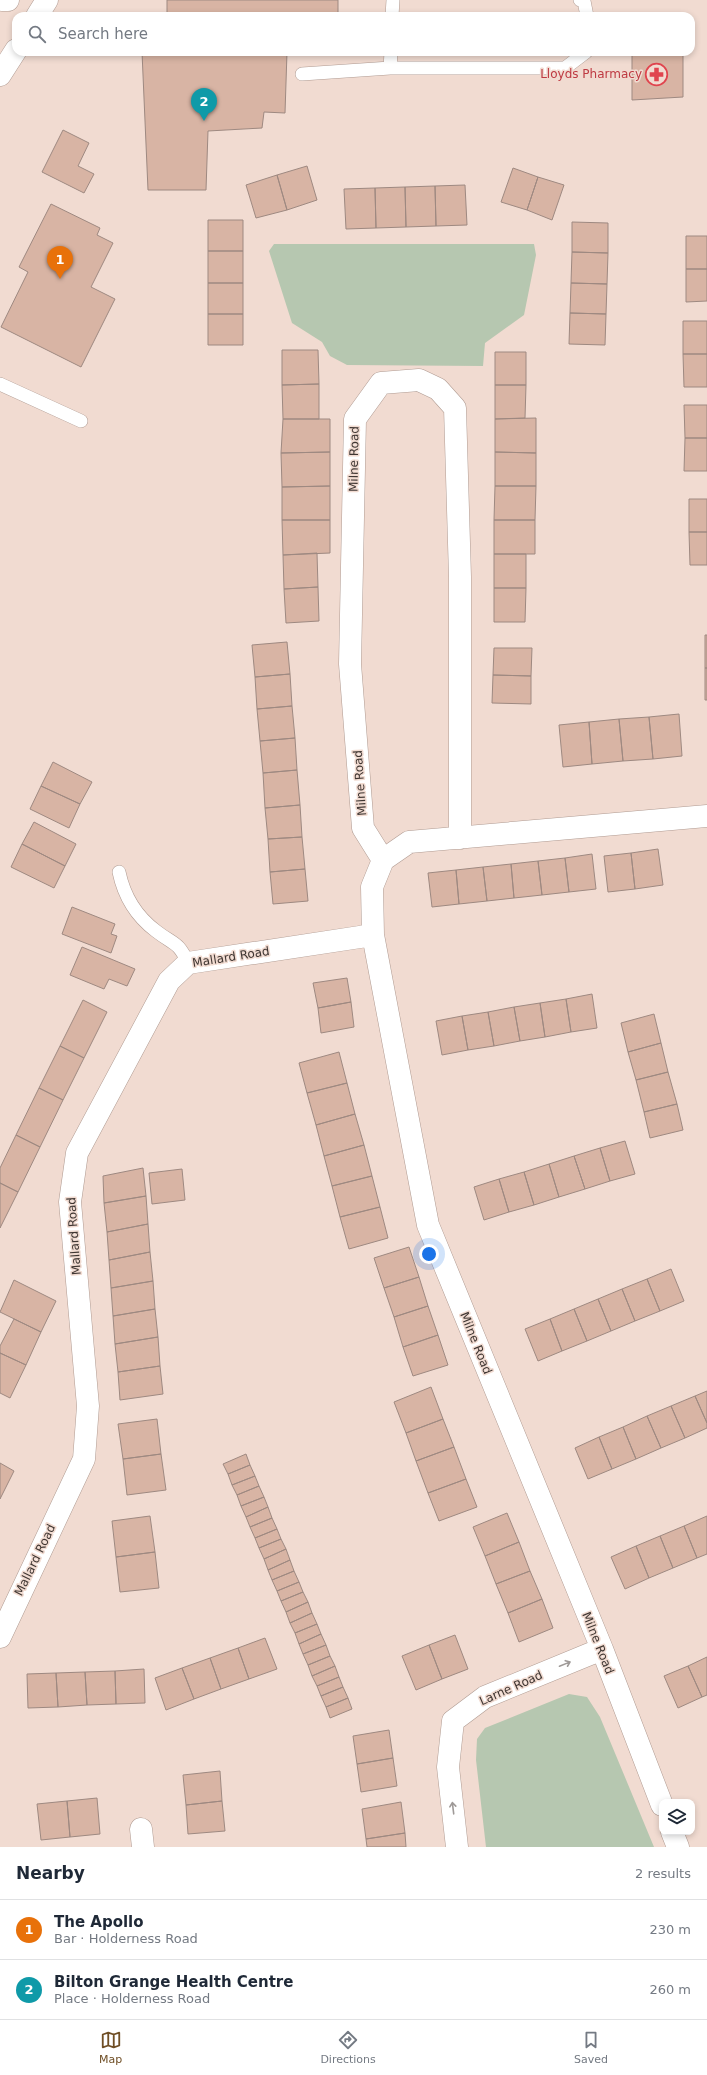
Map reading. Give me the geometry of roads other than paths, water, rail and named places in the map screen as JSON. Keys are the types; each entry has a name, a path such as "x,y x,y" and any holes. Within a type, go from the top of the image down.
{"main road":[{"path":"2,0 8,0"},
{"path":"40,12 47,0"},
{"path":"0,75 12,56"},
{"name":"Milne Road","path":"460,838 460,577 455,408 438,389 420,380 381,382 355,419 350,664 363,828 383,860 372,887 373,935 428,1225 602,1649 660,1799"},
{"path":"383,860 409,842 707,816"},
{"name":"Mallard Road","path":"0,1637 84,1459 88,1406 70,1202 77,1153 169,981 188,963 373,935"},
{"name":"Larne Road","path":"457,1847 448,1768 453,1721 485,1697 602,1649"},
{"path":"673,1835 678,1847"}],"lane":[{"path":"392,12 393,0"},
{"path":"580,0 584,1 586,12"},
{"path":"390,56 390,68"},
{"path":"302,74 390,68 565,68 581,56"},
{"path":"0,384 81,422"},
{"path":"119,872 121,883 130,905 143,921 181,947 188,963"}],"place":[{"name":"Lloyds Pharmacy","path":"657,74"},
{"name":"Bilton Grange Health Centre","path":"204,121"},
{"name":"The Apollo","path":"60,279"}]}
